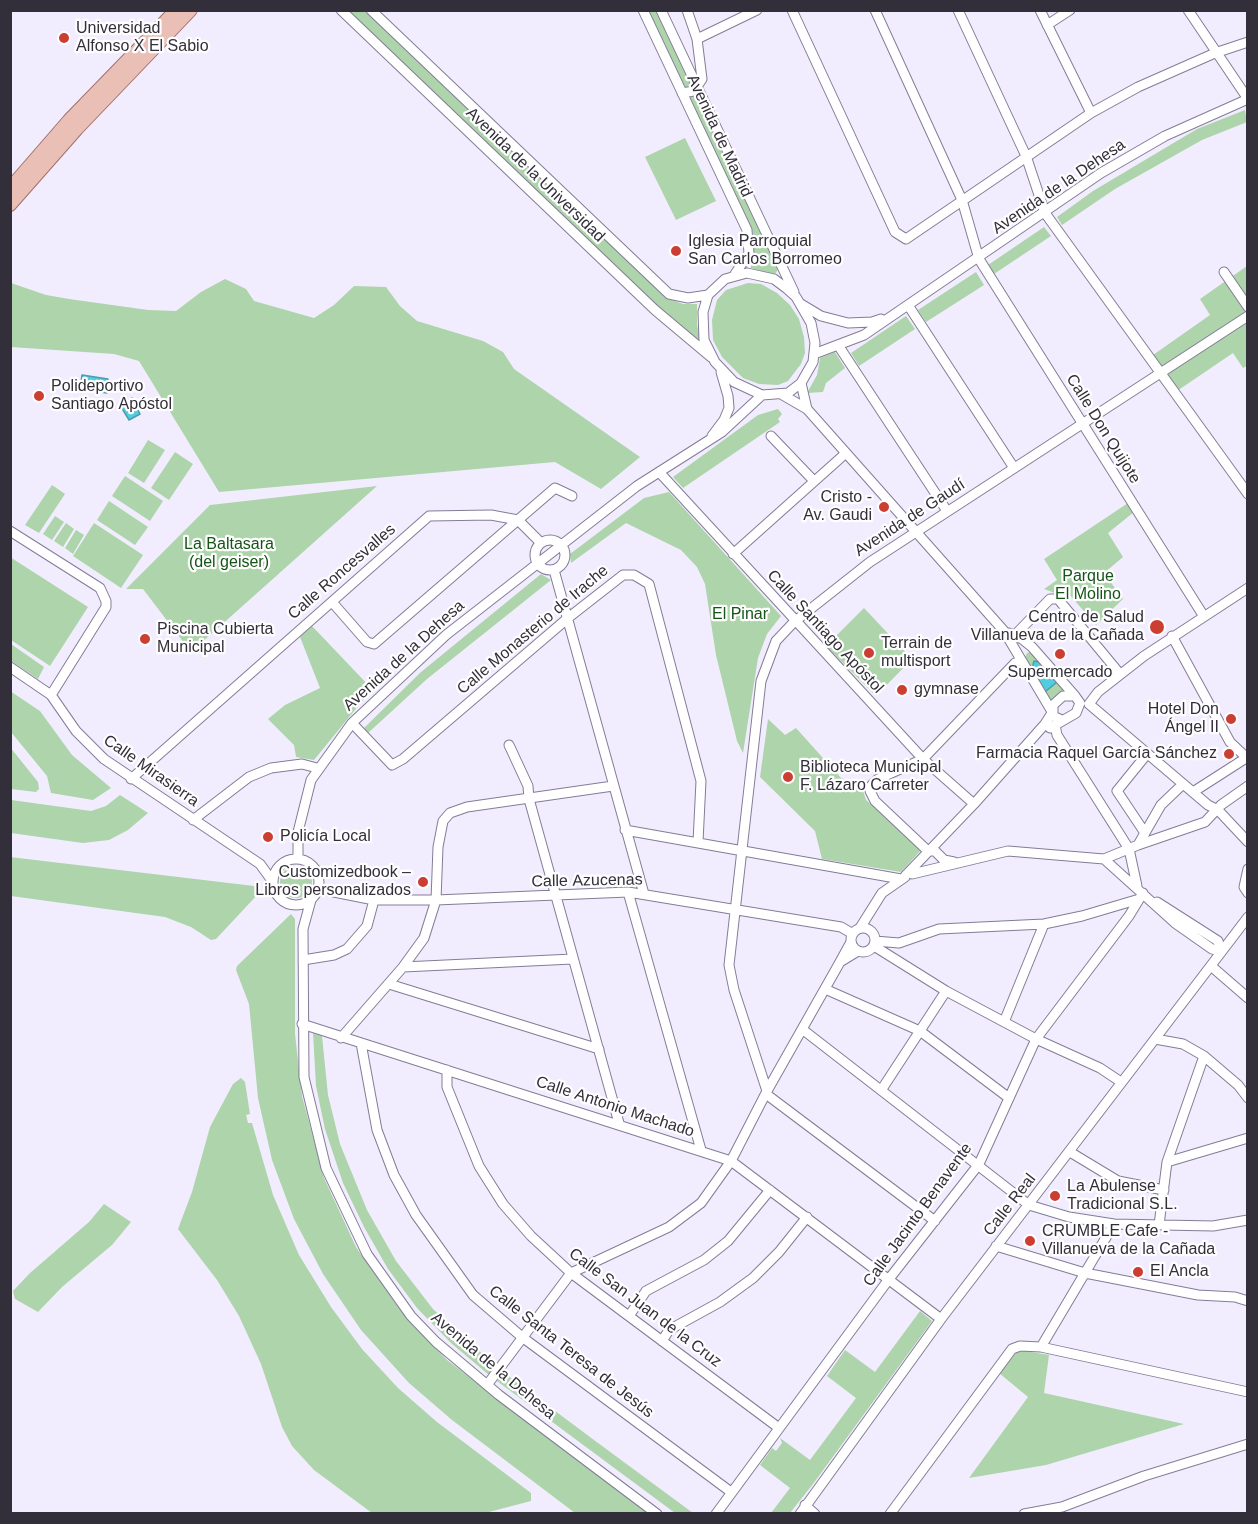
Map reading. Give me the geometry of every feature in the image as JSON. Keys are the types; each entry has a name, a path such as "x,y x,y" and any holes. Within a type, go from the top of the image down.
{"main road":[{"path":"10,188 69,120 176,10"},
{"path":"10,205 77,129 191,10"}],"street":[{"name":"Avenida de la Universidad","path":"341,10 655,310 711,357"},
{"name":"Avenida de la Universidad","path":"371,10 669,294 688,298 708,295"},
{"name":"Avenida de Madrid","path":"643,10 747,230 749,253 735,274"},
{"name":"Avenida de Madrid","path":"661,10 798,300"},
{"name":"Avenida de Madrid","path":"687,10 697,39 702,79 697,87"},
{"path":"697,39 757,10"},
{"path":"792,10 896,232 906,239 1091,113 1138,87 1215,53 1248,42"},
{"name":"Calle Don Quijote","path":"875,10 962,201 979,259 1203,615"},
{"path":"958,10 1026,156 1045,213 1248,494"},
{"path":"1040,10 1091,113"},
{"path":"1047,25 1070,10"},
{"path":"1188,10 1247,99"},
{"path":"682,93 692,92 697,87"},
{"name":"Avenida de la Dehesa","path":"814,354 864,335 979,259 1101,173 1165,136 1247,99"},
{"path":"1224,272 1248,307"},
{"path":"755,273 774,279 798,300 811,323 814,354 801,383 781,394 762,394 743,388 720,370 711,357 704,340 703,327 708,295 719,284 735,274 755,273"},
{"name":"Avenida de la Dehesa","path":"798,300 821,316 848,323 872,322 895,314"},
{"path":"908,305 1014,468"},
{"name":"Avenida de Gaudí","path":"766,1092 734,990 729,965 761,681 776,641 794,622 870,562 1248,316"},
{"path":"838,345 946,511"},
{"name":"Avenida de la Dehesa","path":"709,441 724,420 729,408 720,370"},
{"path":"801,383 807,409"},
{"name":"Avenida de la Dehesa","path":"298,858 298,832 302,811 317,768 352,723 446,635 637,486 709,441 739,418 762,394"},
{"path":"781,394 807,409 1004,631 1059,723 1057,735 1134,847 1139,893"},
{"path":"771,436 814,481"},
{"path":"733,554 846,453"},
{"name":"Calle Santiago Apóstol","path":"660,473 794,622 923,759 974,804"},
{"path":"332,602 367,642 374,644 555,488 572,496"},
{"name":"Calle Roncesvalles","path":"131,779 429,516 491,515 518,520"},
{"path":"518,520 540,542"},
{"path":"10,531 100,588 106,601 106,607 51,695"},
{"path":"548,539 561,544 565,553 562,564 554,570 545,570 537,563 535,550 540,542 548,539"},
{"path":"554,570 644,894"},
{"name":"Calle Monasterio de Irache","path":"352,723 392,765 403,759 568,618 623,575 634,575 649,584 702,781 698,842"},
{"path":"912,874 931,856 941,839 1030,740 1051,712 1055,702 1063,696 1080,700 1098,692 1172,636 1248,588"},
{"path":"1014,636 1050,599 1058,599 1120,674"},
{"path":"1004,631 1022,639 1080,700 1218,810 1248,842"},
{"path":"1172,636 1230,742 1247,758 1193,792"},
{"path":"944,867 875,801 870,791 878,779 923,759 1015,663 1019,653 1025,648 1032,648"},
{"path":"1015,663 1028,673"},
{"name":"Calle Mirasierra","path":"10,667 51,695 76,731 91,747 131,779 260,864 273,882"},
{"path":"1030,740 1076,713 1080,700"},
{"path":"509,745 528,786 529,799 555,895 620,1123"},
{"path":"1145,833 1118,791 1147,754"},
{"path":"193,820 249,777 271,768 302,764 317,768"},
{"path":"1134,847 1161,805 1183,784"},
{"path":"341,1038 389,984 424,938 436,900 438,847 443,821 450,813 466,807 613,786"},
{"path":"625,830 743,849 902,879 956,862 1014,851 1104,859 1192,828 1211,818 1248,786"},
{"path":"931,856 956,862"},
{"path":"487,1385 571,1273 669,1227 701,1203 731,1161 766,1092 877,899 931,856"},
{"path":"298,858 308,861 316,869 320,879 319,890 311,900 294,905 279,898 273,882 278,867 290,859 298,858"},
{"path":"1104,859 1139,893 1187,932 1212,949 1221,951"},
{"name":"Calle Mirasierra","path":"260,864 278,867"},
{"path":"1248,869 1244,887 1248,893"},
{"name":"Calle Azucenas","path":"319,890 374,900 436,900 628,892 841,927 855,935"},
{"path":"628,892 701,1150"},
{"path":"874,944 891,945 939,929 1044,924 1113,908 1139,893"},
{"name":"Calle Jacinto Benavente","path":"716,1514 889,1279 979,1164 1036,1039 1129,916 1139,893"},
{"name":"Avenida de la Dehesa","path":"311,900 303,929 304,1077 326,1168 345,1213 367,1254 411,1316 436,1342 487,1385 657,1514"},
{"path":"303,960 334,956 347,949 367,926 374,900"},
{"name":"Avenida de la Dehesa","path":"294,905 303,929"},
{"path":"1113,908 1129,916"},
{"name":"Calle Real","path":"802,1509 941,1319 1248,917"},
{"path":"1004,1022 1044,924"},
{"path":"840,962 858,951 867,952 874,944 874,934 868,929 855,935"},
{"path":"855,935 858,951"},
{"path":"874,944 889,958 946,991 1036,1039 1100,1068 1121,1082"},
{"path":"889,958 891,945"},
{"path":"403,967 573,959"},
{"path":"1211,966 1248,998"},
{"path":"389,984 599,1049"},
{"path":"825,989 920,1031 1009,1098"},
{"path":"882,1089 946,991"},
{"name":"Calle Antonio Machado","path":"302,1024 620,1123 731,1161 941,1319"},
{"path":"802,1029 1029,1205 1069,1217 1114,1224 1213,1226 1248,1220"},
{"path":"1155,1039 1183,1044 1204,1056 1238,1085 1248,1098"},
{"name":"Calle Santa Teresa de Jesús","path":"361,1043 377,1130 394,1175 416,1215 473,1295 522,1337 731,1492"},
{"path":"1160,1225 1167,1162 1204,1056"},
{"name":"Calle San Juan de la Cruz","path":"447,1070 447,1087 479,1166 503,1204 531,1236 571,1273 779,1428"},
{"path":"766,1092 935,1221"},
{"path":"1167,1162 1248,1138"},
{"path":"1070,1152 1118,1181 1164,1190"},
{"path":"629,1316 646,1291 704,1260 728,1241 770,1190"},
{"path":"662,1341 669,1330 720,1302 753,1278 779,1252 807,1217"},
{"path":"1041,1347 1114,1224"},
{"path":"996,1246 1085,1273 1198,1295 1235,1297 1248,1301"},
{"path":"890,1514 1003,1359 1012,1349 1020,1346 1041,1347 1248,1392"},
{"path":"1024,1514 1062,1507 1144,1476 1248,1444"},
{"path":"802,1509 815,1514"}],"green space":[{"path":"347,11 366,11 672,300 683,304 697,304 697,325 702,348"},
{"path":"648,11 657,11 779,267 775,275 751,268 753,232"},
{"path":"1245,110 1247,122 1202,140 1115,189 1062,225 1057,217 1093,191 1197,129"},
{"path":"685,138 716,201 676,220 645,157"},
{"path":"1044,227 1051,236 994,274 988,265"},
{"path":"1247,266 1247,366 1243,368 1233,353 1177,391 1153,355 1210,315 1200,299"},
{"path":"976,272 984,285 926,322 918,310"},
{"path":"225,279 246,289 254,301 314,318 334,305 354,286 386,287 400,306 417,321 483,341 503,352 514,369 640,457 601,489 555,462 219,492 139,361 114,354 11,347 11,283 46,295 69,299 148,310 176,311 201,292"},
{"path":"748,283 761,284 777,293 790,305 799,319 805,353 801,364 788,381 778,385 759,384 743,378 722,357 713,340 712,320 717,300 726,290"},
{"path":"906,316 915,329 859,366 851,353"},
{"path":"835,352 845,368 826,383 823,392 807,393 817,375 820,358"},
{"path":"778,409 782,414 778,419 780,422 683,488 673,477 758,415"},
{"path":"148,440 165,450 144,483 128,473"},
{"path":"175,452 193,464 169,500 151,488"},
{"path":"125,476 163,501 150,521 112,496"},
{"path":"52,485 65,494 39,533 25,525"},
{"name":"La Baltasara (del geiser)","path":"377,486 191,652 143,589 126,589 210,505"},
{"name":"El Pinar","path":"669,492 781,616 767,634 758,658 743,753 737,741 716,655 705,584 697,567 681,550 626,523 571,563 570,554 644,498"},
{"path":"109,501 148,527 135,545 97,520"},
{"name":"Parque El Molino","path":"1128,503 1134,512 1108,533 1123,557 1104,573 1123,599 1096,625 1068,593 1063,596 1044,589 1057,580 1044,559"},
{"path":"55,516 64,522 52,540 43,534"},
{"path":"66,523 74,529 63,547 54,541"},
{"path":"94,523 143,555 121,588 73,556"},
{"path":"76,530 84,535 73,554 65,548"},
{"path":"10,557 88,607 50,666 11,640"},
{"path":"541,574 551,580 427,679 368,733 364,728 421,672"},
{"name":"Terrain de multisport","path":"864,608 912,659 876,696 826,646"},
{"path":"312,626 372,689 314,760 296,757 294,745 268,719 285,705 320,688 300,637"},
{"path":"11,644 44,667 38,679 11,661"},
{"path":"1031,652 1067,691 1050,703 1024,659 1027,653"},
{"path":"10,691 40,711 72,755 111,788 93,800 51,793 47,776 11,732"},
{"path":"768,719 785,735 796,728 841,778 861,785 866,800 922,849 901,872 822,859 815,831 760,777"},
{"path":"10,747 38,782 39,789 36,792 11,789"},
{"path":"120,795 148,813 128,830 109,840 83,843 11,833 11,800 91,811 106,806"},
{"path":"10,857 254,886 259,893 216,939 211,940 191,927 165,917 11,896"},
{"path":"296,866 307,871 312,882 307,893 296,898 285,893 280,882 285,871"},
{"path":"291,914 295,919 295,1034 302,1096 324,1178 356,1247 400,1310 447,1360 649,1513 575,1513 452,1420 409,1383 361,1330 323,1274 294,1219 272,1160 258,1098 249,1004 236,970 237,966"},
{"path":"313,1033 322,1036 328,1095 340,1144 367,1210 396,1261 433,1309 496,1366 489,1375 451,1343 417,1308 388,1269 364,1227 343,1183 325,1129 316,1086"},
{"path":"241,1078 245,1082 250,1114 246,1115 248,1123 252,1123 273,1195 299,1255 331,1307 362,1349 398,1388 437,1422 531,1493 531,1501 485,1513 372,1513 314,1470 292,1446 282,1427 261,1364 239,1316 217,1280 178,1229 192,1192 210,1127 233,1084"},
{"path":"104,1204 131,1222 112,1245 62,1287 38,1312 15,1299 13,1291 30,1273 89,1222"},
{"path":"920,1311 932,1321 813,1484 790,1513 771,1513 790,1488 760,1465 772,1448 776,1451 782,1443 780,1438 810,1460 856,1398 827,1376 845,1350 875,1372"},
{"path":"1017,1352 1049,1355 1044,1393 1184,1424 1046,1465 969,1478 1028,1397 999,1373"},
{"path":"503,1372 693,1513 675,1513 497,1381"}],"water":[{"path":"82,375 108,379 107,393 80,389"},
{"path":"132,398 140,414 129,420 120,405"},
{"path":"1034,661 1039,662 1057,682 1045,692 1032,669"}],"place":[{"name":"Universidad Alfonso X El Sabio","path":"64,38"},
{"name":"Iglesia Parroquial San Carlos Borromeo","path":"676,251"},
{"name":"Polideportivo Santiago Apóstol","path":"39,396"},
{"name":"Cristo - Av. Gaudi","path":"884,507"},
{"name":"Centro de Salud Villanueva de la Cañada","path":"1157,627"},
{"name":"Piscina Cubierta Municipal","path":"145,639"},
{"name":"Terrain de multisport","path":"869,653"},
{"name":"Supermercado","path":"1060,654"},
{"name":"gymnase","path":"902,690"},
{"name":"Hotel Don Ángel II","path":"1231,719"},
{"name":"Farmacia Raquel García Sánchez","path":"1229,754"},
{"name":"Biblioteca Municipal F. Lázaro Carreter","path":"788,777"},
{"name":"Policía Local","path":"268,837"},
{"name":"Customizedbook – Libros personalizados","path":"423,882"},
{"name":"La Abulense Tradicional S.L.","path":"1055,1196"},
{"name":"CRUMBLE Cafe - Villanueva de la Cañada","path":"1030,1241"},
{"name":"El Ancla","path":"1138,1272"}]}
